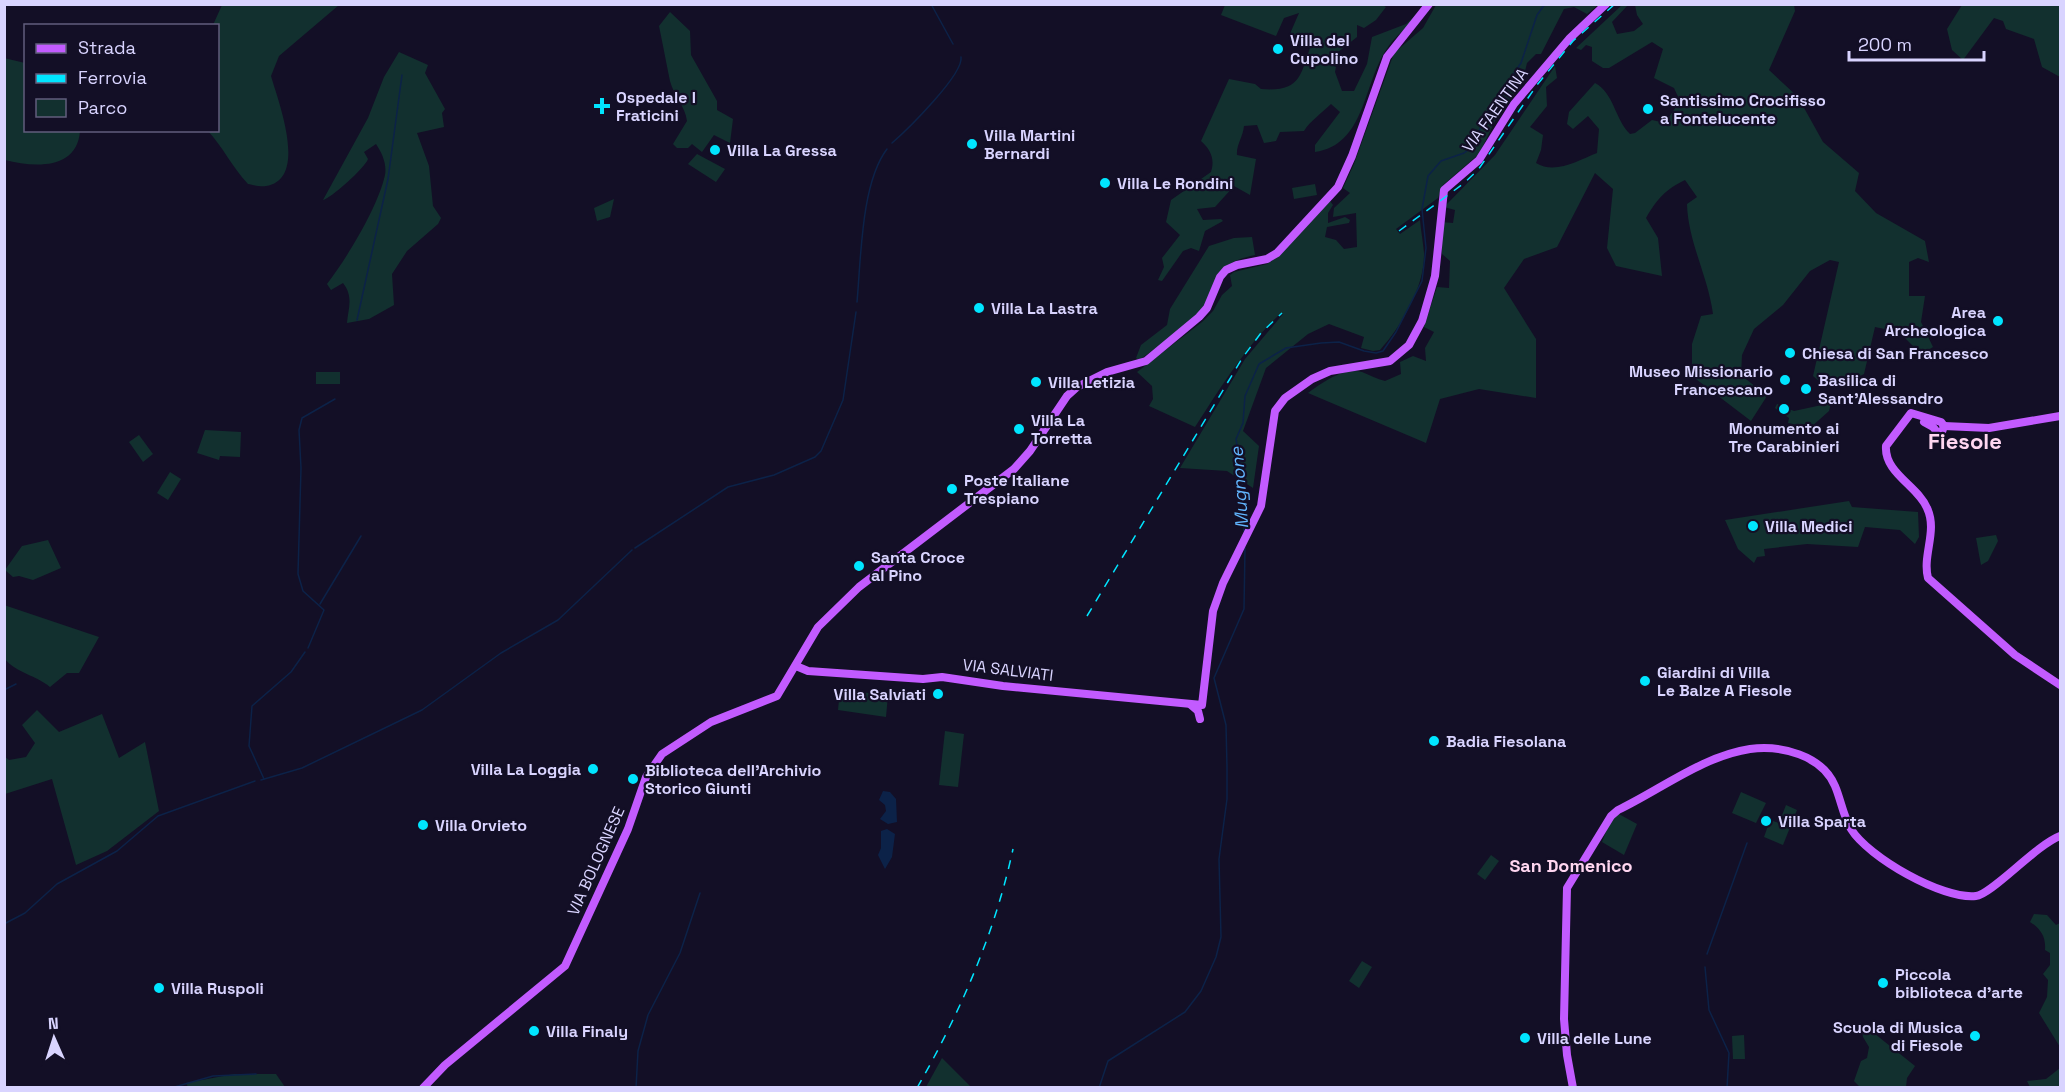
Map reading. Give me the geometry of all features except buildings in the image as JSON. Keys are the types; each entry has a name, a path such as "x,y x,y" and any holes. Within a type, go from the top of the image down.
{"main road":[{"name":"VIA BOLOGNESE","path":"423,1088 445,1065 564,966 624,838 646,777 662,754 711,722 777,696 818,627 859,587 1025,459 1060,404 1077,387 1107,372 1146,361 1207,308 1220,277 1226,270 1237,265 1267,259 1277,253 1334,193 1352,156 1387,57 1393,46 1429,4"},
{"name":"VIA FAENTINA","path":"1202,705 1212,619 1229,572 1255,519 1263,494 1272,422 1280,404 1297,388 1321,374 1390,361 1409,345 1422,321 1435,276 1440,206 1444,190 1479,160 1520,97 1569,39 1606,4"},
{"path":"2058,416 1978,429 1938,425 1911,413 1887,443 1886,453 1895,471 1924,501 1930,515 1932,530 1927,571 1930,581 2015,654 2061,685"},
{"name":"VIA SALVIATI","path":"797,663 810,671 923,679 942,677 1003,686 1202,705"},
{"path":"1188,704 1196,709 1200,719"},
{"path":"1573,1088 1565,1041 1567,893 1569,882 1611,816 1618,810 1715,760 1740,751 1762,748 1795,753 1819,764 1831,778 1848,825 1856,836 1901,872 1940,889 1973,897 1982,895 2037,850 2061,836"}],"green space":[{"path":"1381,4 1386,7 1376,20 1364,28 1357,25 1357,37 1328,60 1336,67 1335,72 1342,91 1354,91 1367,64 1372,37 1406,24 1419,12 1386,50 1378,64 1361,112 1344,138 1331,147 1315,152 1315,145 1340,112 1331,104 1304,131 1280,132 1276,141 1264,143 1257,125 1244,126 1237,155 1256,159 1250,195 1234,186 1215,207 1197,209 1203,220 1221,219 1223,221 1205,231 1199,251 1191,248 1183,251 1162,281 1158,280 1164,267 1162,258 1180,235 1166,222 1171,200 1211,172 1213,163 1211,155 1201,141 1229,79 1255,84 1261,89 1284,88 1291,85 1301,74 1311,45 1289,36 1299,13 1284,18 1276,36 1221,15 1225,5"},
{"path":"222,5 339,5 279,56 271,76 284,120 288,155 286,169 279,180 266,186 248,184 209,132 219,132 219,24 213,24"},
{"path":"1436,5 1598,5 1587,14 1574,7 1564,9 1541,54 1536,54 1527,63 1522,84 1499,113 1479,154 1443,185 1438,198 1396,229 1400,234 1420,220 1424,253 1423,266 1421,279 1411,305 1380,350 1361,348 1364,337 1329,324 1308,334 1266,368 1243,431 1259,446 1253,488 1227,471 1180,468 1245,359 1283,314 1281,313 1268,326 1245,353 1195,427 1149,406 1153,399 1152,386 1137,372 1213,311 1222,295 1232,286 1230,275 1267,264 1276,258 1330,201 1333,205 1328,213 1328,223 1345,217 1350,220 1349,223 1327,227 1325,237 1336,240 1344,249 1357,247 1356,213 1333,217 1334,208 1350,193 1343,188 1354,164 1394,53 1423,28"},
{"path":"1622,5 1628,5 1612,22 1617,34 1634,31 1643,24 1637,15 1635,5 1794,5 1795,11 1769,70 1798,97 1823,142 1859,173 1855,191 1876,213 1925,241 1929,262 1918,258 1909,262 1909,296 1925,296 1921,322 1933,347 1921,354 1899,332 1875,327 1864,374 1852,380 1820,382 1813,376 1839,262 1830,260 1810,271 1783,305 1754,329 1742,355 1741,375 1767,396 1751,421 1692,376 1692,344 1701,316 1713,314 1688,218 1687,204 1697,197 1685,180 1662,195 1646,218 1658,238 1662,276 1616,266 1607,248 1613,189 1595,173 1557,247 1524,259 1504,288 1536,339 1536,398 1479,389 1440,399 1426,443 1308,393 1340,374 1362,372 1385,381 1401,374 1400,362 1413,356 1426,361 1425,348 1434,332 1424,327 1437,287 1449,288 1450,261 1442,254 1441,222 1453,223 1455,210 1444,207 1495,155 1555,66 1557,78 1546,87 1547,106 1530,127 1543,135 1536,163 1559,167 1597,153 1599,129 1588,116 1573,129 1567,124 1569,112 1595,83 1606,93 1630,134 1635,133 1652,120 1665,123 1680,101 1674,88 1654,78 1663,49 1652,42 1609,68 1603,68 1592,61 1592,47 1586,45 1581,50 1576,48"},
{"path":"1962,5 2060,5 2060,77 2042,67 2034,39 2006,29 2003,21 1994,18 1963,60 1952,50 1947,29"},
{"path":"670,12 690,31 691,55 717,101 717,110 733,119 730,143 714,135 702,152 692,144 688,148 677,148 673,144 687,121 670,81 659,26"},
{"path":"399,52 428,65 425,73 445,109 442,113 444,127 417,133 429,166 433,206 441,218 438,224 407,251 392,274 394,305 369,319 347,323 350,303 346,288 343,283 331,290 327,284 361,232 381,188 385,167 376,144 364,152 368,159 361,169 340,189 323,200 368,118 384,77"},
{"path":"4,58 24,63 24,132 80,132 77,144 62,160 52,163 28,164 5,160"},
{"path":"697,154 725,169 716,182 688,164"},
{"path":"1315,184 1317,195 1294,199 1292,188"},
{"path":"614,199 610,217 597,221 594,208"},
{"path":"1252,237 1255,255 1228,265 1217,278 1211,295 1197,314 1139,360 1136,358 1141,345 1167,325 1170,309 1209,246 1234,238"},
{"path":"316,372 340,372 340,384 316,384"},
{"path":"1831,403 1829,411 1810,428 1788,423 1789,418 1775,408 1777,404 1794,411"},
{"path":"205,430 241,432 240,457 220,456 219,460 197,453"},
{"path":"139,435 153,454 143,462 129,442"},
{"path":"170,472 181,479 168,500 157,493"},
{"path":"1849,501 1852,507 1918,512 1919,537 1915,544 1900,530 1865,527 1858,547 1807,544 1764,549 1765,556 1757,557 1754,563 1738,549 1725,520"},
{"path":"1996,535 1998,541 1988,561 1981,565 1976,538"},
{"path":"48,540 61,568 33,580 19,576 13,577 5,570 22,546"},
{"path":"4,605 99,637 79,673 67,673 50,687 10,664 5,659"},
{"path":"840,690 888,695 886,717 838,710"},
{"path":"37,710 59,732 102,714 119,758 145,742 159,811 107,851 76,865 52,779 5,794 5,757 9,760 26,757 35,743 22,725"},
{"path":"945,731 964,734 958,787 939,785"},
{"path":"1741,792 1766,803 1756,823 1732,813"},
{"path":"1786,805 1797,810 1783,845 1764,837 1770,820 1779,823"},
{"path":"1617,813 1637,824 1624,855 1602,842"},
{"path":"1491,855 1499,861 1485,880 1477,874"},
{"path":"2034,914 2047,915 2056,925 2060,923 2060,1047 2039,1013 2047,997 2048,980 2043,974 2050,965 2050,953 2045,950 2042,934 2030,922"},
{"path":"1362,961 1372,967 1359,988 1349,981"},
{"path":"1860,1022 1915,1066 1907,1078 1906,1087 1860,1087 1854,1081 1861,1061 1867,1058 1869,1047 1863,1037"},
{"path":"1744,1035 1745,1059 1733,1059 1732,1036"},
{"path":"942,1058 971,1087 926,1087"},
{"path":"2060,1068 2060,1087 2030,1087 2027,1081 2046,1079"},
{"path":"234,1074 276,1074 285,1087 188,1087 186,1083"}],"water":[{"path":"883,791 890,792 896,799 897,822 888,824 880,819 886,811 885,805 879,800"},
{"path":"887,829 895,834 892,857 885,869 878,855 881,848 881,831"}],"waterway":[{"path":"931,4 953,44"},
{"name":"Mugnone","path":"1244,531 1242,475 1236,439 1243,423 1245,396 1259,364 1286,348 1321,343 1339,342 1364,351 1376,353 1383,351 1396,332 1422,281 1426,248 1422,209 1428,176 1441,161 1464,153 1472,147 1487,113 1521,63 1537,15 1545,4"},
{"path":"892,143 921,115 954,76 960,65 961,57"},
{"path":"357,320 388,179 402,75"},
{"path":"857,302 867,201 878,164 887,149"},
{"path":"635,548 728,487 774,475 815,457 821,451 843,400 856,312"},
{"path":"308,648 324,610 303,591 298,574 301,468 299,430 302,418 335,399"},
{"path":"320,604 361,536"},
{"name":"Mugnone","path":"1099,1088 1108,1061 1185,1012 1201,991 1216,957 1221,937 1219,859 1227,799 1227,767 1226,725 1214,678 1244,609 1245,548"},
{"path":"261,780 302,768 422,710 501,653 558,620 632,550"},
{"path":"264,779 249,746 252,706 291,672 305,652"},
{"path":"4,690 16,684"},
{"path":"4,924 25,913 57,884 117,851 158,816 255,781"},
{"path":"1707,954 1747,843"},
{"path":"636,1088 638,1051 648,1015 680,953 700,893"},
{"path":"1705,967 1709,1010 1729,1053 1727,1088"},
{"path":"171,1088 213,1076 256,1074"}],"railway":[{"path":"1399,231 1463,184 1478,170 1537,85 1573,41 1615,4"},
{"path":"1087,616 1243,357 1261,333 1282,313"},
{"path":"917,1088 962,1002 986,942 1013,849"}],"place":[{"name":"Villa del Cupolino","path":"1278,49"},
{"name":"Ospedale I Fraticini","path":"602,106"},
{"name":"Santissimo Crocifisso a Fontelucente","path":"1648,109"},
{"name":"Villa Martini Bernardi","path":"972,144"},
{"name":"Villa La Gressa","path":"715,150"},
{"name":"Villa Le Rondini","path":"1105,183"},
{"name":"Villa La Lastra","path":"979,308"},
{"name":"Area Archeologica","path":"1998,321"},
{"name":"Chiesa di San Francesco","path":"1790,353"},
{"name":"Museo Missionario Francescano","path":"1785,380"},
{"name":"Villa Letizia","path":"1036,382"},
{"name":"Basilica di Sant'Alessandro","path":"1806,389"},
{"name":"Monumento ai Tre Carabinieri","path":"1784,409"},
{"name":"Villa La Torretta","path":"1019,429"},
{"name":"Poste Italiane Trespiano","path":"952,489"},
{"name":"Villa Medici","path":"1753,526"},
{"name":"Santa Croce al Pino","path":"859,566"},
{"name":"Giardini di Villa Le Balze A Fiesole","path":"1645,681"},
{"name":"Villa Salviati","path":"938,694"},
{"name":"Badia Fiesolana","path":"1434,741"},
{"name":"Villa La Loggia","path":"593,769"},
{"name":"Biblioteca dell'Archivio Storico Giunti","path":"633,779"},
{"name":"Villa Sparta","path":"1766,821"},
{"name":"Villa Orvieto","path":"423,825"},
{"name":"Piccola biblioteca d'arte","path":"1883,983"},
{"name":"Villa Ruspoli","path":"159,988"},
{"name":"Villa Finaly","path":"534,1031"},
{"name":"Scuola di Musica di Fiesole","path":"1975,1036"},
{"name":"Villa delle Lune","path":"1525,1038"}],"district":[{"name":"Fiesole","path":"1965,441"},
{"name":"San Domenico","path":"1571,865"}]}
